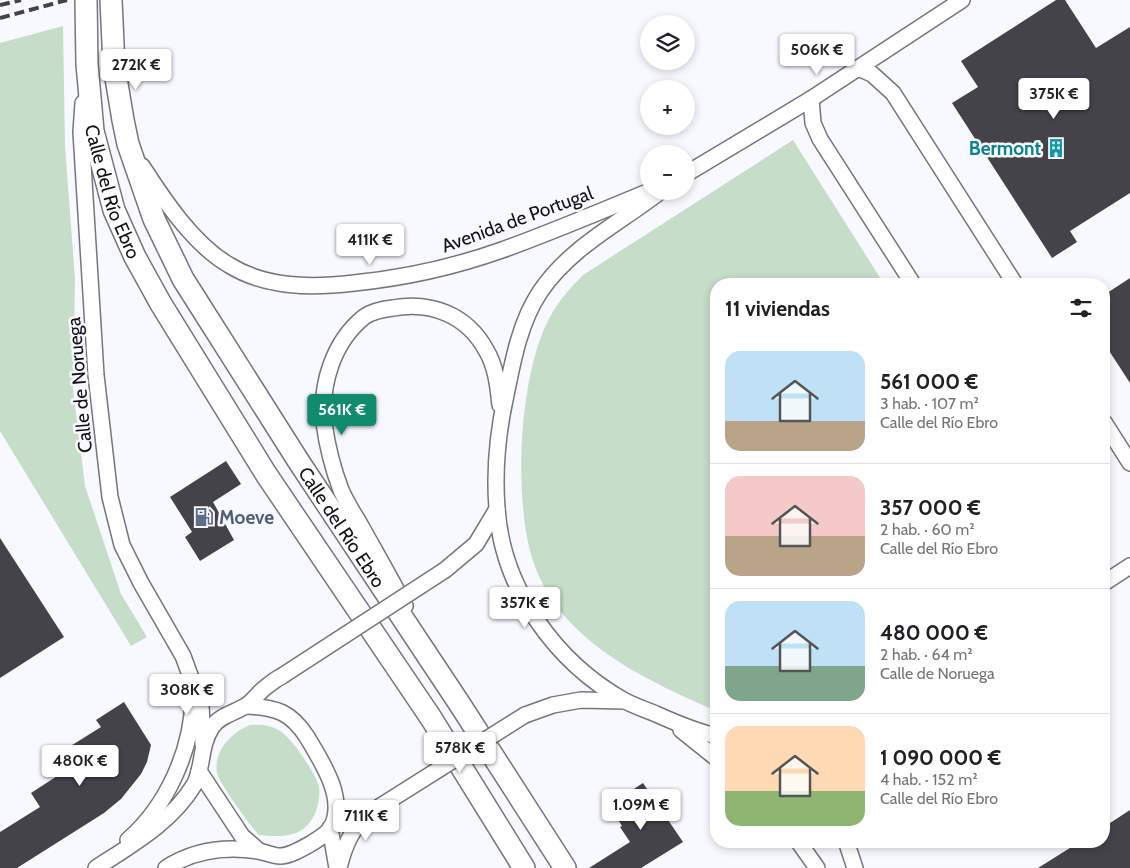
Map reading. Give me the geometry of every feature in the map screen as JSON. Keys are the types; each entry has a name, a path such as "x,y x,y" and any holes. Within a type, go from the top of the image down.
{"main road":[{"name":"Calle del Río Ebro","path":"86,0 87,64 93,131 114,210 135,258 182,339 266,474 431,718 524,868"},
{"name":"Calle del Río Ebro","path":"111,0 114,66 122,120 128,144 154,219 183,280 299,462 459,703 565,868"}],"street":[{"path":"695,169 810,99 962,0"},
{"name":"Calle de Noruega","path":"87,64 81,142 96,375 110,497 122,545 141,584 183,656 194,684 201,705 203,744"},
{"path":"858,68 872,74 893,93 1005,277"},
{"path":"810,99 813,123 820,139 909,278"},
{"name":"Avenida de Portugal","path":"128,144 155,185 204,246 229,265 257,278 289,286 334,285 379,280 452,265 502,250 640,195"},
{"path":"649,200 630,215 592,238 552,276 539,293 529,312 516,350 502,414 496,473 497,509 501,539 508,564 523,598 543,629 567,657 588,675 626,701 698,732 710,735"},
{"path":"459,703 341,491 329,450 324,424 323,405 325,388 332,362 340,346 350,332 366,316 386,309 410,305 433,308 448,313 460,320 475,334 487,350 493,368 502,414"},
{"path":"1110,431 1130,463"},
{"path":"96,868 149,833 172,812 194,785 199,771 203,744 213,726 227,714 246,706 266,687 282,676 445,570 476,544 497,509"},
{"path":"1110,576 1130,566"},
{"name":"Calle de Noruega","path":"96,868 133,835 156,809 178,769 189,735 194,684"},
{"path":"338,868 346,846 363,819 525,715 553,705 581,700 626,701"},
{"path":"246,706 262,706 282,712 298,724 326,768 331,782 336,812 331,827 338,868"},
{"path":"666,718 710,753"},
{"path":"199,771 242,836 259,851"},
{"path":"166,868 178,860 199,852 223,849 259,851 286,862 331,827 379,807"},
{"path":"803,848 817,868"},
{"path":"842,848 843,868"},
{"path":"848,848 855,868"}],"green space":[{"path":"63,26 65,146 75,279 73,389 85,486 121,594 147,637 131,646 0,431 0,43"},
{"path":"793,140 880,278 710,278 710,708 633,670 594,644 561,612 547,591 532,559 525,525 521,462 527,394 533,362 542,334 557,305 583,275"},
{"path":"250,725 269,726 285,735 314,774 319,787 318,806 313,818 300,831 280,836 259,835 236,805 219,778 217,773 218,757 225,743 237,732"}],"building":[{"name":"Bermont","path":"1056,0 1065,0 1096,48 1130,27 1130,193 1070,231 1077,242 1052,258 952,103 978,87 961,61"},
{"path":"1130,278 1130,383 1110,352 1110,291"},
{"path":"226,461 241,484 213,502 234,540 200,561 185,537 192,532 170,497"},
{"path":"0,538 64,637 0,678"},
{"path":"124,702 151,745 147,762 141,774 121,799 104,813 17,868 0,868 0,832 40,807 31,793 71,767 61,752 101,727 96,720"},
{"path":"643,783 683,842 641,868 589,868 630,842 609,805"},
{"path":"1130,810 1130,868 1038,868 1070,848 1110,848 1110,823"}],"railway":[{"path":"0,5 21,0"},
{"path":"0,18 67,0"}],"place":[{"name":"Bermont","path":"1056,148"},
{"name":"Moeve","path":"204,517"}]}
